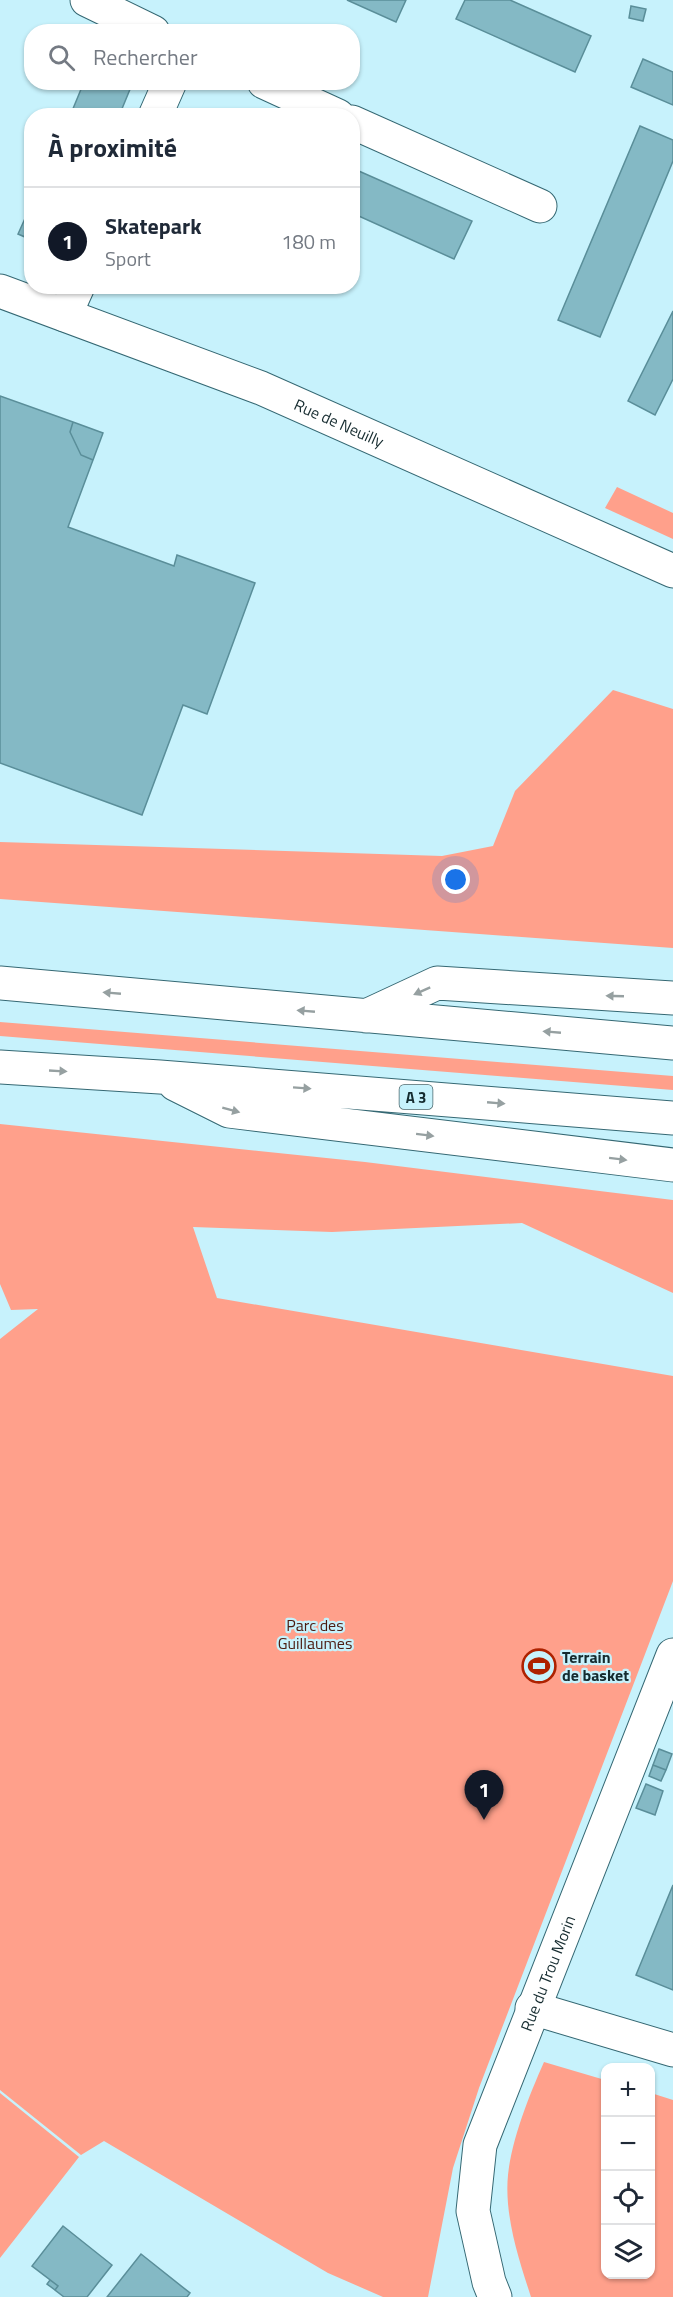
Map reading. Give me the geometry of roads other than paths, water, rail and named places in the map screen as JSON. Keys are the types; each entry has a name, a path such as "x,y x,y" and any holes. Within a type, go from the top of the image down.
{"main road":[{"path":"87,0 136,24"},
{"path":"159,108 166,90"},
{"path":"281,90 321,108"},
{"path":"360,126 540,206"},
{"name":"Rue de Neuilly","path":"0,291 71,301 673,571"},
{"path":"0,983 673,1042"},
{"path":"364,1016 437,984 673,998"},
{"name":"A 3","path":"0,1067 160,1077 673,1118"},
{"path":"160,1077 229,1111 673,1165"},
{"name":"Rue du Trou Morin","path":"495,2297 489,2282 473,2211 480,2145 532,2008 667,1689 673,1655"},
{"path":"532,2008 673,2050"}],"place":[{"name":"Terrain de basket","path":"539,1666"},
{"name":"Skatepark","path":"484,1820"}],"park label":[{"name":"Parc des Guillaumes","path":"315,1634"}]}
